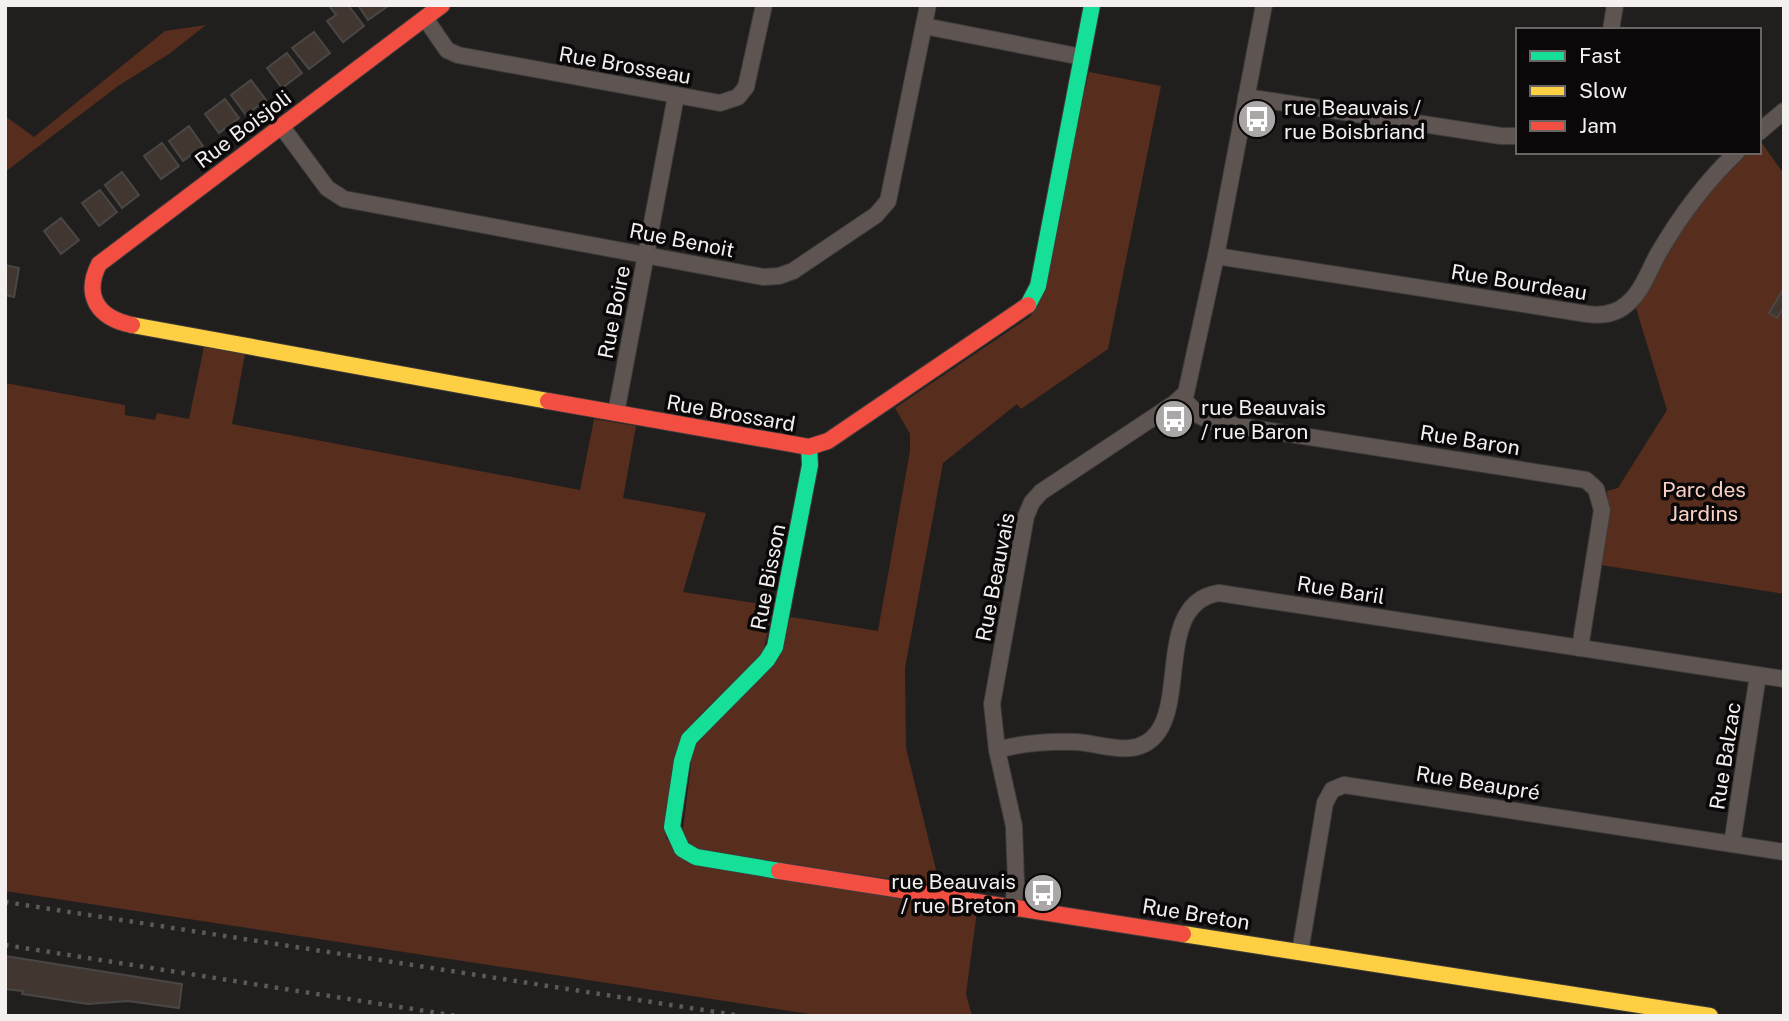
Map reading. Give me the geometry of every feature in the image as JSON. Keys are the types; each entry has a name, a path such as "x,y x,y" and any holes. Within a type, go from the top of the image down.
{"street":[{"name":"Rue Boisjoli","path":"93,300 91,285 99,264 442,5"},
{"name":"Rue Brosseau","path":"425,18 447,50 458,55 720,103 733,100 743,93 749,80 764,5"},
{"name":"Rue Benoit","path":"282,127 327,188 344,199 762,276 779,276 793,271 881,211 891,194 928,5"},
{"name":"Rue Brossard","path":"93,300 105,316 123,323 808,447 828,441 1022,311 1032,301 1038,286 1092,5"},
{"path":"1182,398 1188,388 1216,256 1264,5"},
{"path":"1611,28 1615,5"},
{"path":"924,26 1082,57"},
{"name":"Rue Boire","path":"616,413 676,96"},
{"path":"1246,97 1501,136 1516,136"},
{"path":"1761,130 1784,111"},
{"name":"Rue Bourdeau","path":"1216,256 1587,314 1607,314 1619,310 1633,298 1658,253 1695,198 1735,154"},
{"name":"Rue Baron","path":"1182,398 1200,416 1213,422 1586,480 1596,489 1602,510 1580,648"},
{"name":"Rue Beauvais","path":"1013,906 1016,883 1014,826 997,750 992,704 1026,516 1032,502 1041,492 1182,398"},
{"name":"Rue Bisson","path":"679,847 673,834 672,821 682,761 690,739 767,660 777,641 810,465 808,447"},
{"name":"Rue Baril","path":"997,750 1067,742 1127,749 1152,739 1165,717 1185,617 1196,602 1210,594 1227,593 1784,679"},
{"name":"Rue Balzac","path":"1732,844 1759,675"},
{"name":"Rue Beaupré","path":"1300,952 1325,803 1332,790 1344,785 1784,852"},
{"name":"Rue Breton","path":"679,847 690,856 702,859 1710,1016"}],"green space":[{"path":"206,25 169,54 118,86 5,172 5,116 34,137 165,31"},
{"path":"1089,72 1161,86 1108,349 1021,409 1017,404 943,463 905,668 906,748 940,886 699,851 682,837 693,748 791,617 878,631 910,451 910,434 895,408 1031,316"},
{"name":"Parc des Jardins","path":"1761,142 1784,174 1784,594 1601,565 1609,513 1607,491 1618,488 1667,410 1636,308 1707,194 1747,154 1761,154"},
{"path":"204,347 245,354 232,424 580,490 594,419 636,426 623,498 706,513 683,592 774,606 763,652 696,719 666,839 977,911 966,994 972,1016 823,1016 5,891 5,383 125,405 125,415 155,420 157,413 189,419"}],"building":[{"path":"348,5 364,26 343,42 327,21 336,15 330,7"},
{"path":"358,5 388,5 388,6 368,20"},
{"path":"314,32 330,53 309,69 292,48"},
{"path":"287,53 302,73 282,88 267,68"},
{"path":"251,80 266,100 246,115 231,95"},
{"path":"225,99 239,118 219,133 205,114"},
{"path":"189,126 203,146 183,161 169,141"},
{"path":"162,143 179,166 161,179 144,156"},
{"path":"122,172 139,195 122,208 105,185"},
{"path":"100,190 117,212 99,226 82,203"},
{"path":"61,218 79,240 61,254 44,231"},
{"path":"5,265 19,268 14,297 5,295"},
{"path":"1783,290 1784,307 1777,318 1769,313"},
{"path":"5,956 182,984 179,1008 128,1001 88,1004 5,989"}],"railway":[{"path":"5,902 742,1016"},
{"path":"5,945 457,1016"}],"traffic: fast":[{"path":"1028,305 1038,286 1092,5"},
{"path":"779,871 696,857 682,849 672,827 682,761 689,739 767,660 775,647 810,465 809,447"}],"traffic: slow":[{"path":"132,325 548,401"},
{"path":"1183,934 1710,1016"}],"traffic: jam":[{"path":"132,325 110,317 97,304 93,296 93,286 99,264 442,5"},
{"path":"548,401 809,447 828,441 1028,305"},
{"path":"779,871 1183,934"}],"place":[{"name":"rue Beauvais / rue Boisbriand","path":"1257,119"},
{"name":"rue Beauvais / rue Baron","path":"1174,419"},
{"name":"rue Beauvais / rue Breton","path":"1043,893"}]}
